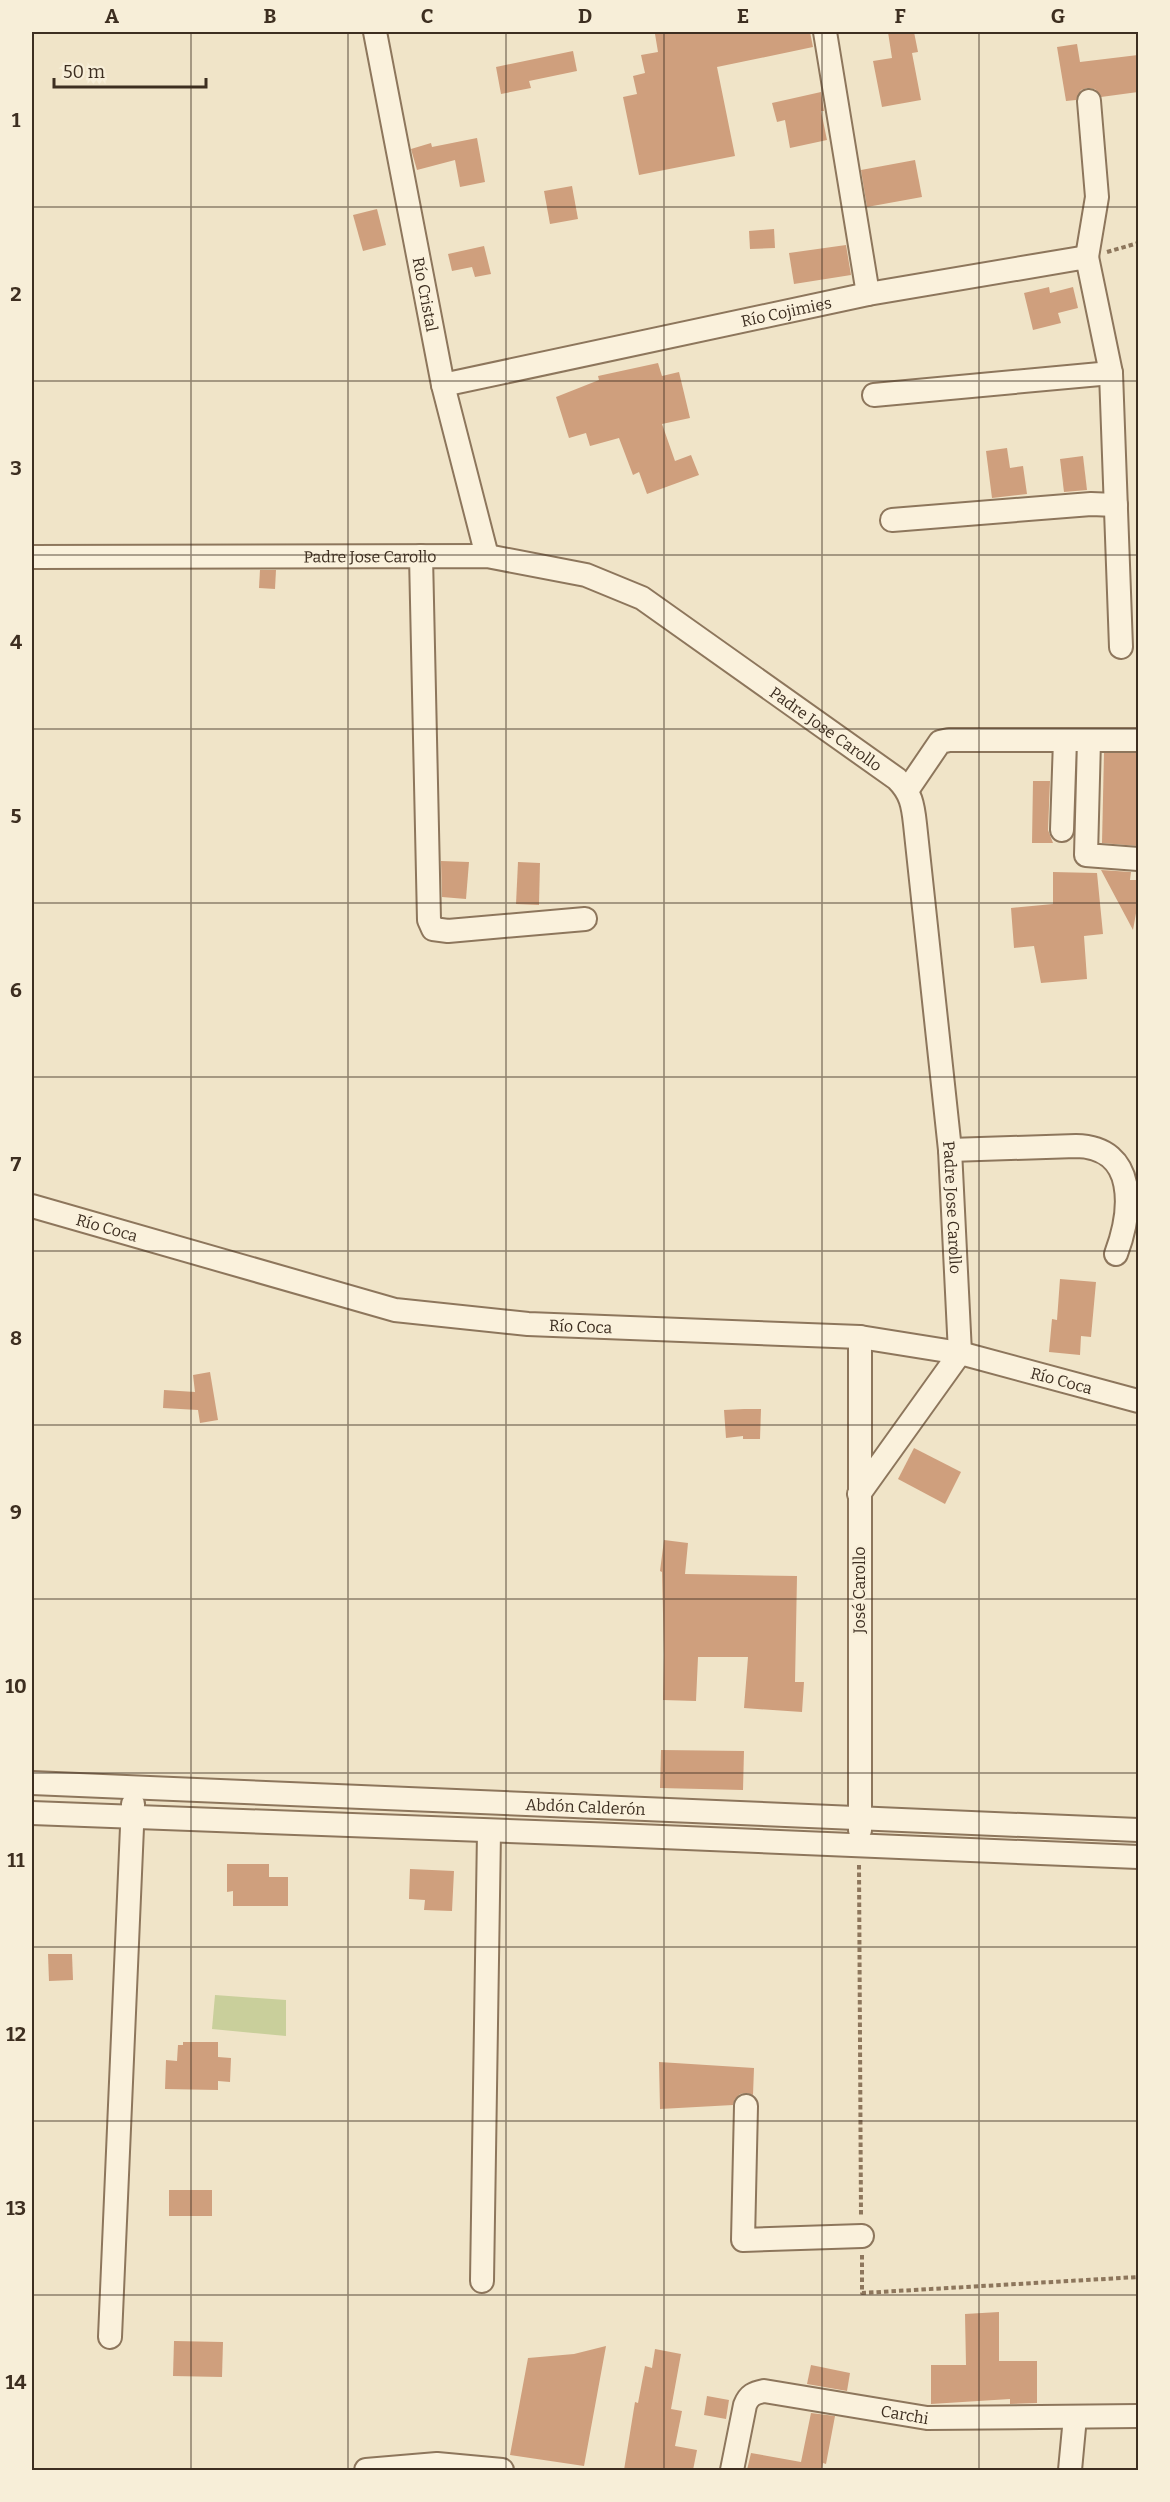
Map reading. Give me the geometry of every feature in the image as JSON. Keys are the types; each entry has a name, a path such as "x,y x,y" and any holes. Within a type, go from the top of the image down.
{"street":[{"name":"Río Cristal","path":"375,32 443,385 487,556"},
{"path":"825,32 868,294"},
{"path":"1089,101 1096,197 1087,257 1111,373 1121,647"},
{"name":"Río Cojimies","path":"443,385 868,294 1087,257"},
{"path":"874,395 1111,373"},
{"path":"892,520 1092,504 1116,505"},
{"path":"421,556 429,920 433,929 448,931 585,918"},
{"name":"Padre Jose Carollo","path":"32,557 487,556 586,574 642,598 897,779 908,789 913,802 950,1150 960,1353"},
{"path":"908,789 940,742 949,740 1138,740"},
{"path":"1062,830 1065,740"},
{"path":"1089,740 1086,855 1138,859"},
{"path":"950,1150 1092,1146 1108,1153 1122,1174 1128,1199 1126,1225 1116,1254"},
{"name":"Río Coca","path":"32,1206 394,1310 528,1324 860,1337 960,1353 1138,1401"},
{"name":"José Carollo","path":"859,1843 860,1337"},
{"path":"859,1494 960,1353"},
{"name":"Abdón Calderón","path":"32,1783 1138,1830"},
{"path":"110,2337 134,1787"},
{"name":"Abdón Calderón","path":"32,1813 489,1832 859,1843 1138,1857"},
{"path":"482,2281 489,1832"},
{"path":"746,2106 743,2240 861,2236"},
{"name":"Carchi","path":"732,2470 745,2405 748,2397 755,2392 764,2391 927,2418 1138,2416"},
{"path":"1070,2470 1076,2417"},
{"path":"366,2470 437,2464 502,2470"}],"path":[{"path":"1087,257 1138,243"},
{"path":"859,1843 862,2292 1138,2277"}],"green space":[{"path":"215,1995 286,2000 286,2036 212,2029"}],"building":[{"path":"666,32 810,32 813,47 717,67 735,156 639,175 623,97 637,94 633,76 645,73 641,55 658,52 655,34"},
{"path":"888,32 914,32 918,52 912,53 921,100 882,107 873,61 892,58"},
{"path":"1077,44 1080,62 1138,55 1138,92 1101,97 1095,89 1087,88 1081,90 1076,100 1066,101 1057,47"},
{"path":"573,51 577,71 529,81 531,88 501,94 496,67"},
{"path":"821,92 824,111 821,111 827,140 790,148 785,120 777,122 772,103"},
{"path":"477,138 485,182 460,187 455,160 417,170 411,149 431,143 432,147"},
{"path":"915,160 922,197 867,207 861,170"},
{"path":"572,186 578,219 550,224 544,191"},
{"path":"377,209 386,245 363,251 353,215"},
{"path":"774,229 775,248 750,249 749,231"},
{"path":"846,245 851,275 794,284 789,253"},
{"path":"484,246 491,274 475,277 472,267 452,271 448,254"},
{"path":"1049,287 1050,293 1073,287 1078,308 1058,313 1061,323 1033,330 1024,293"},
{"path":"658,363 662,376 679,372 690,418 662,424 675,461 691,455 699,475 647,494 639,472 633,475 619,438 590,446 586,433 569,438 556,397 599,380 598,376"},
{"path":"1007,448 1010,468 1023,466 1027,494 992,498 986,451"},
{"path":"1083,456 1087,490 1064,492 1060,459"},
{"path":"260,570 276,570 275,589 259,588"},
{"path":"1104,753 1138,753 1138,846 1102,843"},
{"path":"1033,781 1050,781 1048,830 1053,843 1032,843"},
{"path":"441,861 469,862 466,899 442,897"},
{"path":"518,862 540,863 539,905 516,904"},
{"path":"1101,870 1131,872 1130,880 1138,880 1138,902 1133,930"},
{"path":"1053,872 1097,873 1103,934 1084,936 1087,979 1041,983 1034,946 1014,948 1011,908 1053,904"},
{"path":"1060,1279 1096,1282 1091,1337 1081,1336 1080,1355 1049,1352 1052,1319 1057,1320"},
{"path":"210,1372 218,1420 200,1423 198,1410 163,1408 164,1390 195,1392 193,1375"},
{"path":"761,1409 760,1439 743,1439 743,1436 726,1438 724,1410"},
{"path":"914,1448 961,1472 945,1504 898,1479"},
{"path":"664,1540 688,1543 685,1574 797,1576 795,1682 804,1682 802,1712 744,1708 748,1657 698,1657 696,1701 663,1700 664,1655 662,1572 660,1571"},
{"path":"661,1750 744,1751 743,1790 660,1788"},
{"path":"227,1864 269,1864 269,1877 288,1877 288,1906 233,1906 233,1891 227,1892"},
{"path":"410,1869 454,1871 452,1911 424,1910 425,1900 409,1899"},
{"path":"48,1954 72,1954 73,1980 49,1981"},
{"path":"183,2042 218,2042 218,2057 231,2058 230,2082 218,2081 218,2090 165,2089 166,2060 177,2061 178,2045 183,2045"},
{"path":"659,2062 754,2068 753,2095 740,2094 733,2105 660,2109"},
{"path":"169,2190 212,2190 212,2216 169,2216"},
{"path":"999,2312 999,2361 1037,2361 1037,2403 1010,2404 1010,2399 931,2404 931,2365 966,2365 965,2314"},
{"path":"174,2341 223,2342 222,2377 173,2376"},
{"path":"606,2346 584,2466 510,2455 528,2358 574,2354"},
{"path":"655,2349 681,2354 671,2409 682,2411 675,2446 697,2450 693,2470 624,2470 635,2402 638,2403 645,2366 652,2368"},
{"path":"811,2365 850,2373 847,2391 807,2384"},
{"path":"707,2396 729,2400 726,2419 704,2415"},
{"path":"811,2413 835,2416 826,2464 823,2463 822,2470 747,2470 751,2453 801,2462"}]}
